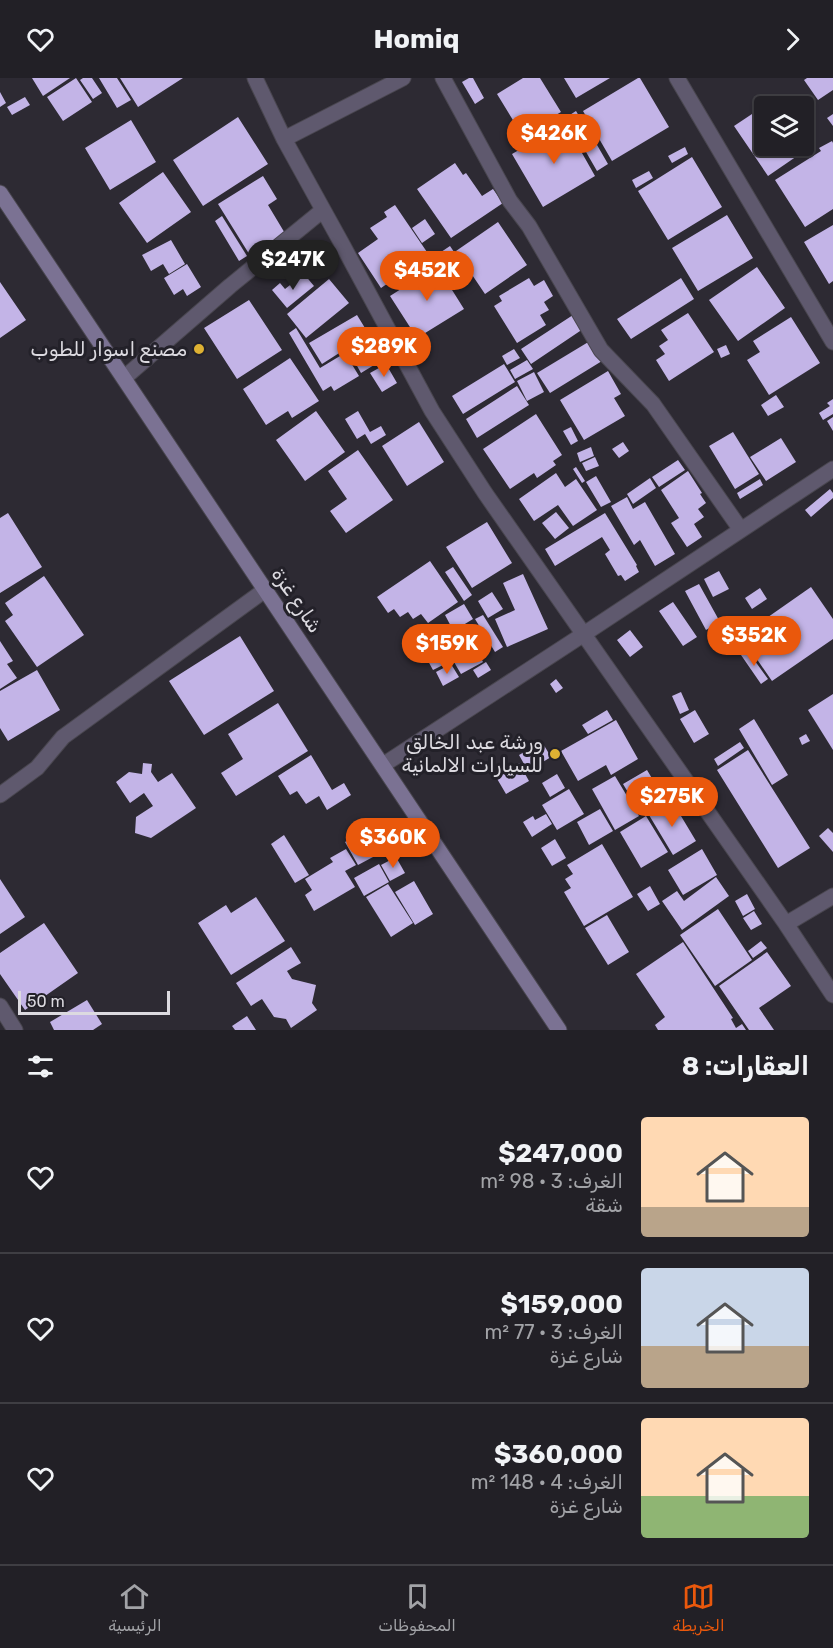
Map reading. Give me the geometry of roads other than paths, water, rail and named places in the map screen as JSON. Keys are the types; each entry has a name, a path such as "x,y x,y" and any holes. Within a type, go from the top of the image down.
{"main road":[{"name":"شارع غزة","path":"1,197 559,1030"}],"street":[{"path":"255,78 284,139 432,411 485,493 786,924 833,995"},
{"path":"284,139 403,78"},
{"path":"443,78 510,201 529,226 601,350 653,404 741,530"},
{"path":"676,78 833,342"},
{"path":"124,378 230,286 323,210"},
{"path":"383,765 833,469"},
{"path":"0,795 37,768 63,737 265,590"},
{"path":"786,924 833,896"},
{"path":"0,1006 15,1030"}],"place":[{"name":"مصنع اسوار للطوب","path":"199,349"},
{"name":"ورشة عبد الخالق للسيارات الالمانية","path":"555,754"}]}
